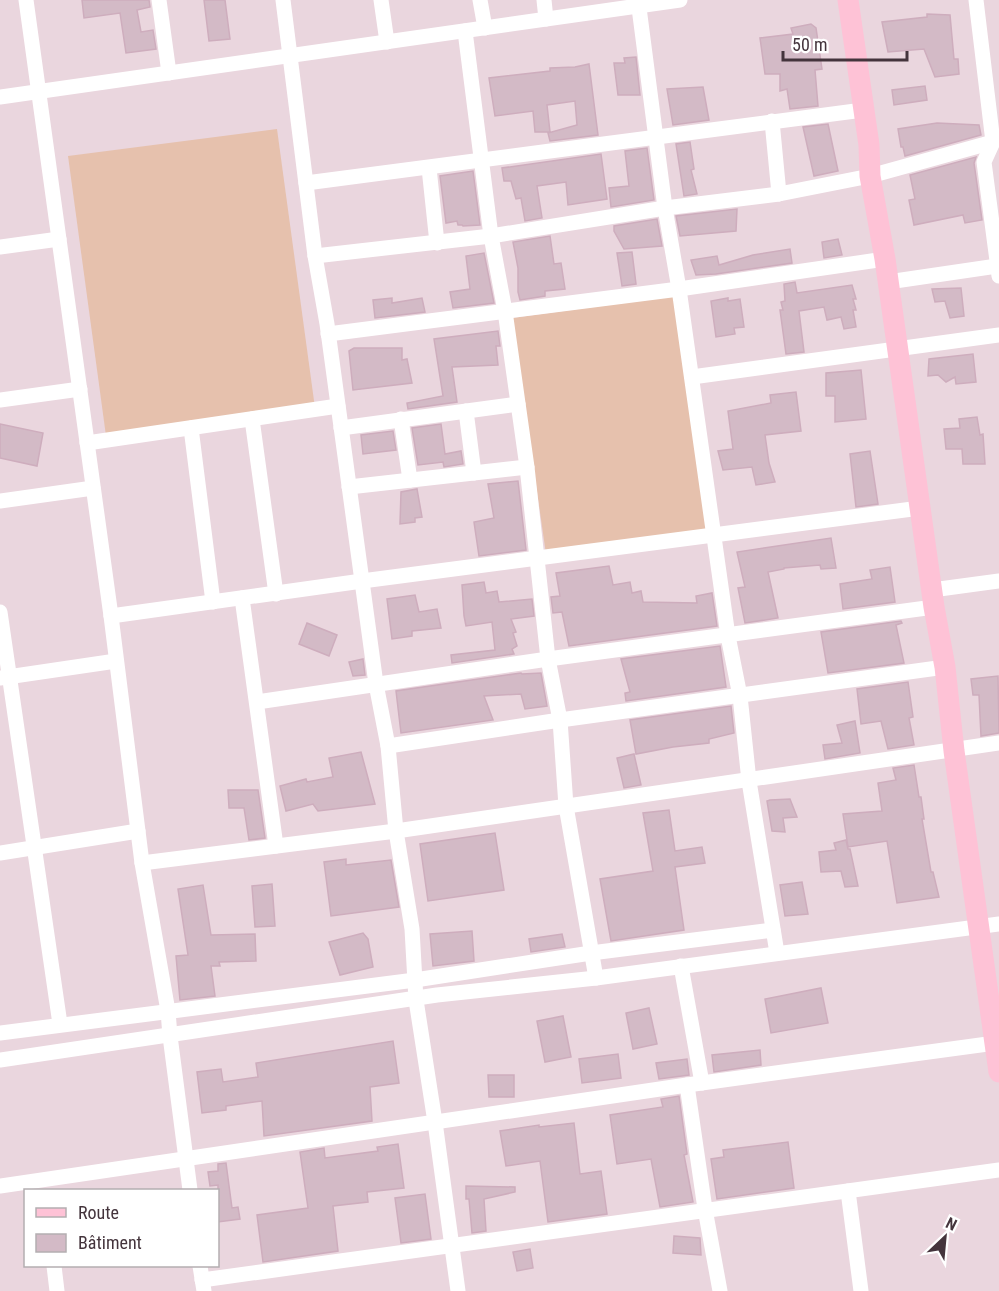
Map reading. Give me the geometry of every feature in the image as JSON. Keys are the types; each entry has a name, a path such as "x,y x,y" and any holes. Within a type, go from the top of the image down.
{"main road":[{"path":"848,0 868,145 870,176 885,259 933,598 945,667 954,751 999,1072"}],"street":[{"path":"26,0 111,616 142,862 168,1011 190,1189"},
{"path":"159,0 169,73"},
{"path":"283,0 315,256 328,334 376,684 388,746 396,831 408,897 416,1000 458,1291"},
{"path":"381,0 387,42"},
{"path":"480,0 485,28"},
{"path":"544,0 546,19"},
{"path":"0,97 465,31 638,3 680,0"},
{"path":"888,282 998,271 993,142 975,0"},
{"path":"638,3 664,208 679,289 728,636 740,696 749,781 777,953"},
{"path":"465,31 491,236 505,311 527,467 548,659 560,720 566,806 596,978"},
{"path":"306,183 863,110"},
{"path":"772,121 779,194"},
{"path":"315,256 491,236 664,208 779,194 870,176 993,142"},
{"path":"429,168 437,243"},
{"path":"0,248 58,239"},
{"path":"328,334 679,289 885,259"},
{"path":"692,377 999,335"},
{"path":"0,400 80,389"},
{"path":"341,428 518,404"},
{"path":"87,443 338,406"},
{"path":"466,411 474,473"},
{"path":"252,418 276,594"},
{"path":"401,419 410,480"},
{"path":"191,428 213,602"},
{"path":"349,487 527,467"},
{"path":"0,501 93,488"},
{"path":"111,616 920,508"},
{"path":"257,702 548,659 728,636 933,598 999,580"},
{"path":"242,598 276,846"},
{"path":"0,612 5,677 60,1024"},
{"path":"5,677 116,661"},
{"path":"388,746 945,667"},
{"path":"142,862 396,831 999,743"},
{"path":"0,853 138,831"},
{"path":"0,1060 416,1000 437,995 596,978 999,924"},
{"path":"0,1033 415,980 591,953 773,930"},
{"path":"681,966 695,1084 705,1209 720,1291"},
{"path":"0,1186 44,1185 186,1159 695,1084 995,1043"},
{"path":"202,1279 999,1170"},
{"path":"848,1191 861,1291"},
{"path":"54,1267 57,1291"}],"shaded area":[{"path":"0,0 999,0 999,1291 0,1291"},
{"path":"277,129 315,408 106,436 68,156"},
{"path":"674,296 708,532 546,554 512,318"}],"building":[{"path":"82,0 149,0 150,7 137,10 141,32 153,30 156,49 126,53 120,13 84,18"},
{"path":"204,0 225,0 230,39 209,41"},
{"path":"927,14 950,15 954,59 958,59 959,74 935,77 924,49 888,52 882,22 927,17"},
{"path":"811,24 816,28 822,69 815,70 818,106 790,109 787,89 780,91 780,74 765,74 760,38 793,34 791,28"},
{"path":"636,57 640,95 618,95 614,63 625,63 624,58"},
{"path":"589,64 598,135 550,141 548,133 577,125 575,101 547,105 550,132 535,132 533,111 495,116 489,78"},
{"path":"925,86 927,100 894,105 892,90"},
{"path":"703,87 709,120 673,125 667,89"},
{"path":"937,123 979,125 981,135 905,156 898,129"},
{"path":"828,124 838,171 814,176 803,127"},
{"path":"690,142 694,169 691,170 697,194 684,196 676,144"},
{"path":"647,148 654,200 611,207 609,188 629,186 625,151"},
{"path":"601,154 607,199 568,205 566,182 537,186 542,218 525,221 521,198 516,199 511,181 504,181 502,168"},
{"path":"976,157 974,163 982,220 965,223 963,215 914,225 909,200 915,199 910,175"},
{"path":"473,171 480,225 463,226 458,225 457,221 446,223 440,176"},
{"path":"737,209 736,231 680,236 676,216"},
{"path":"657,219 662,246 624,249 614,231 614,226"},
{"path":"550,236 554,264 561,263 565,289 545,291 545,296 520,300 518,268 513,242"},
{"path":"838,239 842,255 824,258 822,242"},
{"path":"790,249 792,263 716,274 696,275 691,260 717,256 719,265 753,255"},
{"path":"632,252 636,284 622,286 617,253"},
{"path":"484,253 494,303 453,308 450,292 470,289 466,256"},
{"path":"795,282 797,293 852,285 856,299 853,299 856,310 853,310 856,327 844,329 841,317 827,320 824,307 799,311 804,352 786,354 781,302 785,301 784,284"},
{"path":"961,288 964,316 950,318 945,301 935,302 932,289"},
{"path":"392,298 392,303 422,298 425,312 375,318 373,300"},
{"path":"728,298 728,301 740,299 744,327 734,328 735,334 716,337 711,301"},
{"path":"498,331 500,346 496,346 498,365 452,367 457,402 408,409 407,403 443,396 434,339"},
{"path":"354,348 402,348 402,360 407,359 412,383 353,390 349,351"},
{"path":"973,354 976,382 956,384 955,377 946,382 938,375 928,376 929,359"},
{"path":"861,370 866,419 835,422 835,396 826,396 826,373"},
{"path":"796,392 801,431 765,435 769,463 775,482 756,485 752,467 723,470 718,451 733,449 728,411 771,403 770,395"},
{"path":"977,417 980,435 983,434 985,464 963,464 962,449 946,449 944,429 960,428 959,419"},
{"path":"0,424 43,433 37,466 0,458"},
{"path":"441,424 445,454 461,451 463,464 444,467 443,462 418,465 412,428"},
{"path":"393,431 396,450 363,454 361,435"},
{"path":"870,451 878,504 856,507 850,454"},
{"path":"518,481 526,550 479,556 474,522 494,518 488,484"},
{"path":"417,489 422,517 415,518 415,522 400,524 401,492"},
{"path":"831,538 836,568 821,569 820,565 784,568 768,572 778,618 745,623 738,588 745,587 737,552"},
{"path":"609,566 613,585 630,582 632,593 641,591 643,602 697,603 696,596 712,593 717,626 569,646 562,612 553,613 551,597 560,596 556,573"},
{"path":"890,567 895,602 843,609 840,584 872,579 870,570"},
{"path":"484,582 486,593 497,591 499,602 532,599 534,616 511,619 516,632 513,633 517,646 512,649 514,654 452,663 451,655 495,650 492,622 466,626 464,616 462,585"},
{"path":"415,595 419,612 437,609 441,628 412,631 412,636 392,639 387,599"},
{"path":"901,621 902,623 896,625 904,663 828,673 821,632"},
{"path":"307,623 337,635 329,656 299,644"},
{"path":"720,646 726,687 626,701 625,693 630,692 621,659"},
{"path":"363,659 365,675 353,676 349,662"},
{"path":"521,673 541,673 547,706 525,709 521,694 484,696 493,720 401,733 396,691"},
{"path":"998,676 999,733 981,736 979,695 973,695 971,679"},
{"path":"908,682 913,717 909,718 914,745 888,749 881,721 861,724 857,689"},
{"path":"731,706 734,733 709,739 709,743 636,754 630,720"},
{"path":"855,721 860,753 825,759 823,745 842,743 837,725"},
{"path":"361,752 375,804 318,811 313,804 286,811 280,786 306,779 307,782 333,777 329,758"},
{"path":"634,754 641,785 624,788 617,758"},
{"path":"914,765 919,797 921,797 924,819 922,819 931,872 933,872 939,897 897,903 887,841 848,847 843,814 882,811 878,783 896,780 893,768"},
{"path":"228,790 258,790 265,838 249,840 244,808 229,808"},
{"path":"790,799 797,817 783,818 785,832 772,831 767,801"},
{"path":"669,810 675,851 702,847 705,863 675,867 684,930 611,941 600,879 653,871 643,813"},
{"path":"495,833 504,890 428,901 420,844"},
{"path":"846,840 858,886 845,887 841,871 821,872 819,852 836,850 834,843"},
{"path":"346,859 346,865 391,860 399,907 331,916 324,862"},
{"path":"802,882 808,914 785,916 780,885"},
{"path":"272,884 275,926 255,927 252,886"},
{"path":"203,885 211,935 255,934 256,961 219,962 220,966 211,966 215,996 180,1000 176,956 188,955 178,889"},
{"path":"472,931 474,961 433,966 430,934"},
{"path":"363,933 368,939 373,967 340,975 329,942"},
{"path":"562,934 565,947 531,952 529,939"},
{"path":"821,988 828,1023 771,1033 765,999"},
{"path":"649,1008 657,1044 633,1049 626,1013"},
{"path":"563,1016 571,1057 545,1062 537,1021"},
{"path":"393,1041 399,1083 370,1087 372,1121 264,1136 262,1101 226,1106 226,1110 202,1113 197,1072 221,1069 223,1082 258,1077 256,1063"},
{"path":"760,1050 761,1065 714,1072 712,1055"},
{"path":"618,1054 621,1078 582,1083 579,1059"},
{"path":"687,1059 689,1075 659,1079 656,1063"},
{"path":"488,1075 514,1075 514,1097 489,1097"},
{"path":"679,1096 687,1154 684,1155 693,1202 660,1207 651,1159 617,1164 610,1115 663,1107 661,1099"},
{"path":"574,1123 580,1174 601,1171 607,1214 548,1222 540,1161 506,1166 500,1131"},
{"path":"788,1142 794,1188 717,1199 711,1159 724,1157 723,1150"},
{"path":"398,1144 404,1188 367,1192 368,1202 333,1206 338,1251 263,1262 257,1215 308,1208 300,1152 324,1148 325,1158 378,1151 377,1147"},
{"path":"226,1163 232,1208 238,1207 240,1219 219,1222 219,1189 218,1185 210,1186 208,1172 218,1171 218,1164"},
{"path":"466,1186 515,1187 515,1192 484,1199 486,1231 472,1233"},
{"path":"425,1194 431,1239 401,1243 395,1198"},
{"path":"674,1236 700,1238 701,1255 673,1253"},
{"path":"530,1249 533,1268 517,1271 513,1252"}]}
